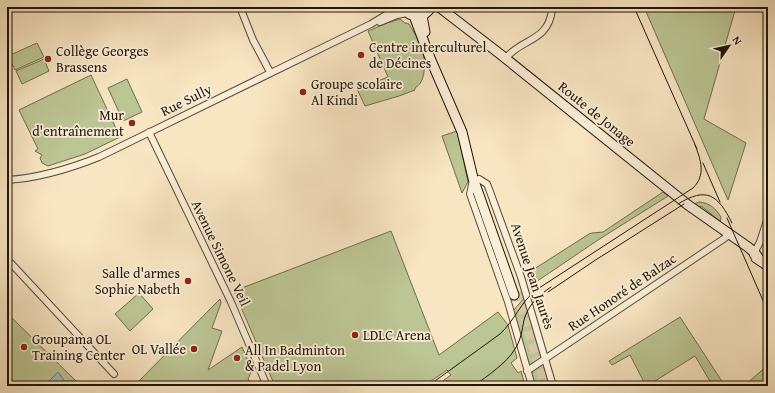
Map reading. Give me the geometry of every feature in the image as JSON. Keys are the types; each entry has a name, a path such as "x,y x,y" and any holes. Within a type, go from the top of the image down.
{"main road":[{"name":"Route de Jonage","path":"439,7 506,58 606,140 759,259"},
{"name":"Route de Jonage","path":"418,12 442,13 452,18"},
{"name":"Avenue Jean Jaurès","path":"418,12 430,58 462,132 516,295"}],"street":[{"path":"240,7 253,40 270,72"},
{"name":"Rue Sully","path":"7,180 43,176 77,166 100,157 370,24 398,7"},
{"path":"506,58 510,52 539,35 551,18 552,10"},
{"name":"Rue Sully","path":"370,24 397,15 418,12"},
{"name":"Avenue Simone Veil","path":"149,132 231,302 267,386"},
{"name":"Avenue Jean Jaurès","path":"476,178 487,184 490,189 516,295 527,371 532,386"},
{"path":"759,259 758,246 766,229 768,217"},
{"name":"Rue Honoré de Balzac","path":"527,371 727,234"},
{"path":"7,259 114,374"},
{"name":"Avenue Jean Jaurès","path":"516,295 545,358 553,386"}],"green space":[{"path":"644,7 736,7 704,119 746,143 728,200"},
{"path":"400,19 409,24 421,46 424,58 424,72 422,79 415,90 365,106 357,89 388,77 368,31"},
{"path":"37,43 44,57 15,70 8,56"},
{"path":"44,59 49,71 22,84 16,71"},
{"path":"91,75 120,137 85,154 48,166 42,163 40,158 42,155 35,151 38,149 19,110"},
{"path":"127,79 142,112 123,121 108,88"},
{"path":"457,131 468,182 462,193 442,136"},
{"path":"663,192 668,196 598,240 530,286 527,277 531,271 589,234 603,232"},
{"path":"699,202 709,205 714,209 721,217 720,224 718,223 720,221 701,206 699,208 694,204"},
{"name":"LDLC Arena","path":"391,231 439,355 498,312 508,325 517,358 511,363 518,373 521,371 525,386 436,386 451,375 447,370 424,386 275,386 234,291"},
{"path":"139,293 153,309 130,331 115,314"},
{"path":"525,297 542,356 530,365 528,364 512,312"},
{"name":"OL Vallée","path":"220,299 221,303 212,328 222,331 208,370 242,347 252,370 248,379 253,386 134,386"},
{"name":"Groupama OL Training Center","path":"7,313 81,386 7,386"},
{"path":"680,317 725,386 708,386 711,383 695,356 647,386 630,355 612,365 609,361"},
{"path":"542,364 544,365 550,384 549,386 533,386 531,375 535,369"},
{"path":"768,365 768,379 757,386 744,386"}],"water":[{"path":"58,372 68,386 44,386"}],"tunnel":[{"path":"517,292 545,386"}],"tram line":[{"path":"634,7 697,149"},
{"path":"428,386 500,334 526,300 536,290 693,188 700,178 701,173 699,156 695,145"},
{"path":"703,163 720,202"},
{"path":"678,204 697,195 711,196 722,206 732,223"},
{"path":"548,292 684,204"},
{"path":"727,218 768,312"},
{"path":"474,386 507,360 519,342 524,320 531,305 542,293 551,287"}],"place":[{"name":"Centre interculturel de Décines","path":"361,55"},
{"name":"Collège Georges Brassens","path":"48,59"},
{"name":"Groupe scolaire Al Kindi","path":"303,92"},
{"name":"Mur d'entraînement","path":"132,123"},
{"name":"Salle d'armes Sophie Nabeth","path":"188,281"},
{"name":"LDLC Arena","path":"355,335"},
{"name":"Groupama OL Training Center","path":"24,347"},
{"name":"OL Vallée","path":"194,349"},
{"name":"All In Badminton & Padel Lyon","path":"237,358"}]}
